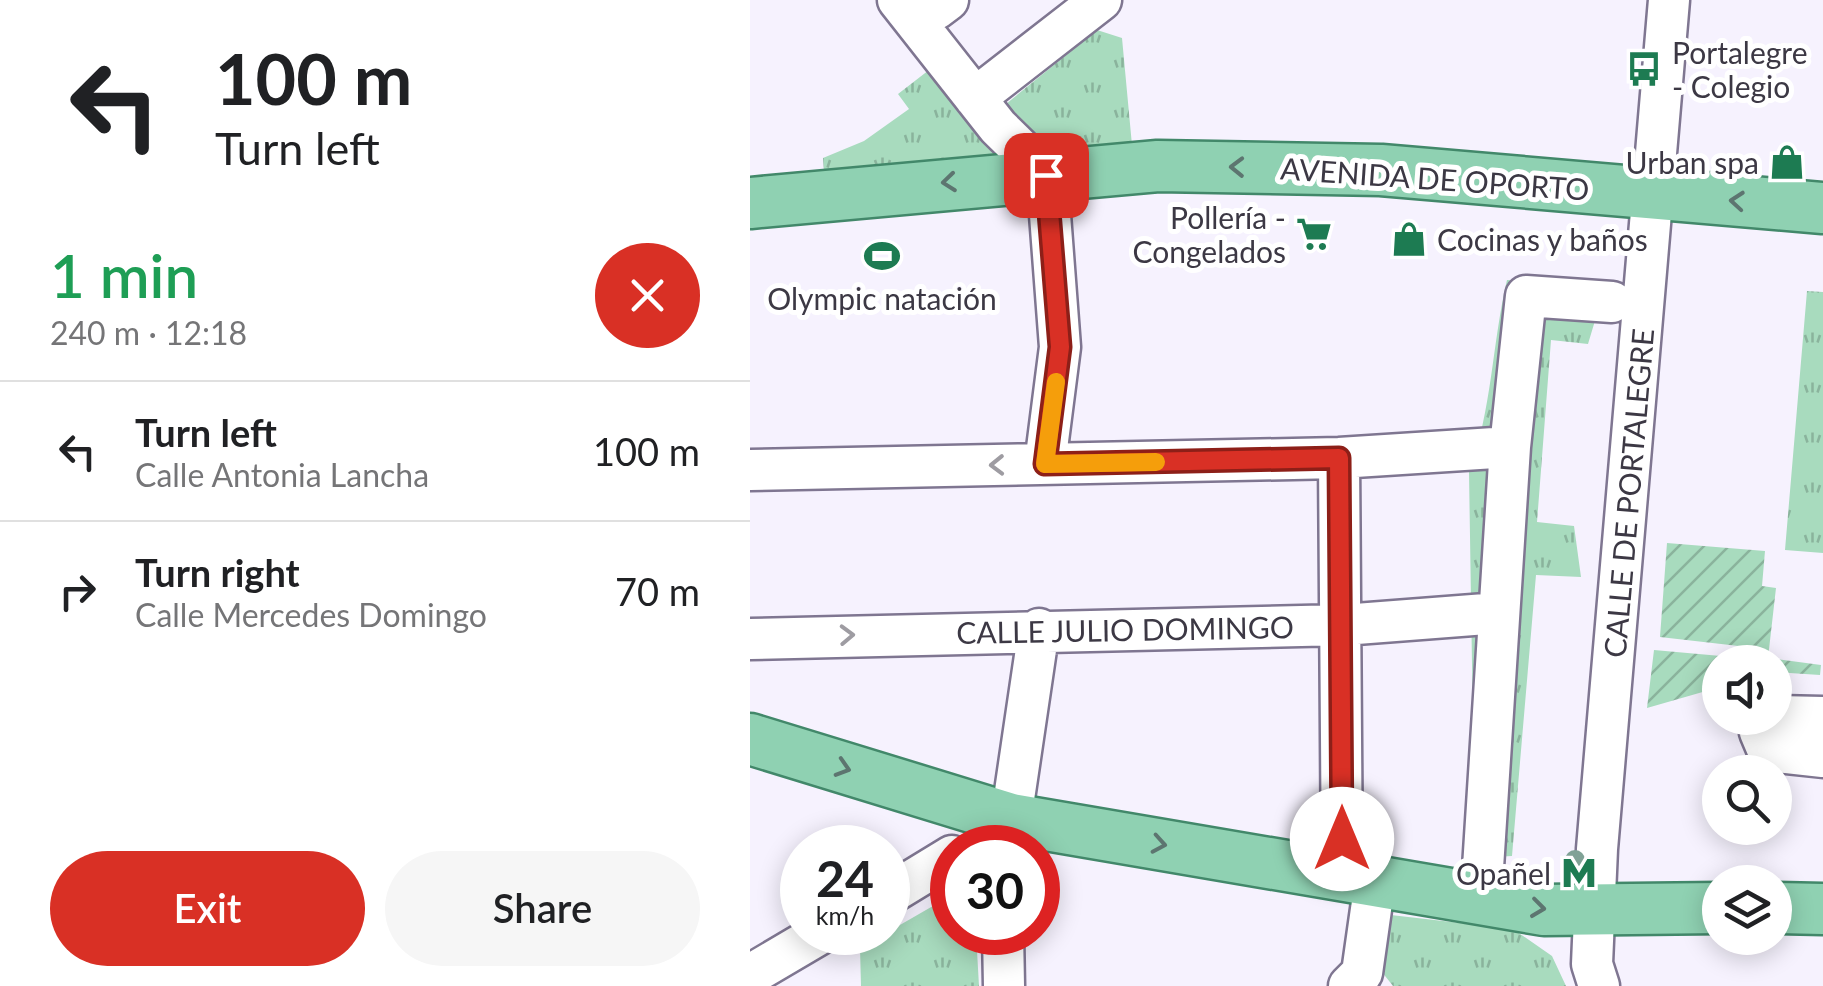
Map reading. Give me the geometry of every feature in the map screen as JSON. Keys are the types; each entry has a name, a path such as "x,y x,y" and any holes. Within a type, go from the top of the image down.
{"main road":[{"name":"AVENIDA DE OPORTO","path":"750,203 1158,166 1381,170 1823,208"},
{"path":"755,745 975,825"},
{"path":"1060,840 1358,878 1544,910 1702,908"},
{"path":"1792,908 1823,908"}],"street":[{"path":"975,98 1101,0"},
{"name":"CALLE DE PORTALEGRE","path":"1599,986 1592,964 1595,910 1669,0"},
{"path":"927,3 975,98 1046,175 1060,347 1045,464"},
{"path":"1482,900 1510,447 1526,296 1612,302"},
{"path":"750,470 1339,458 1510,447"},
{"path":"1339,458 1343,624 1362,973 1348,986"},
{"name":"CALLE JULIO DOMINGO","path":"750,638 1343,624 1499,614"},
{"path":"996,825 1038,629"},
{"path":"1792,716 1823,717"},
{"path":"1761,735 1768,751 1823,756"},
{"path":"750,976 785,955"},
{"path":"1004,955 1005,986"}],"green space":[{"path":"1097,30 1122,38 1133,156 1057,160 1008,119 1006,104"},
{"path":"929,70 1017,164 824,173 823,158 864,141 909,109 898,94"},
{"path":"1507,280 1606,284 1588,344 1551,340 1537,522 1574,526 1581,577 1536,575 1512,856 1475,858 1469,472 1483,425"},
{"path":"1807,291 1823,292 1823,553 1785,550"},
{"path":"1667,543 1765,551 1762,586 1776,588 1769,645 1660,637"},
{"path":"1654,650 1702,654 1702,692 1647,708"},
{"path":"1792,661 1821,665 1820,675 1792,673"},
{"path":"930,908 930,955 977,955 979,986 861,986 860,955 910,955 910,919"},
{"path":"1382,914 1513,929 1552,956 1566,986 1393,986 1378,967"}],"slow traffic":[{"path":"1056,382 1045,464 1156,462"}],"place":[{"name":"Portalegre - Colegio","path":"1644,69"},
{"name":"Urban spa","path":"1787,162"},
{"name":"Pollería - Congelados","path":"1314,234"},
{"name":"Cocinas y baños","path":"1409,239"},
{"name":"Olympic natación","path":"882,256"},
{"name":"Opañel","path":"1579,873"}],"route":[{"path":"1046,175 1060,347 1045,464 1339,458 1342,839"}]}
